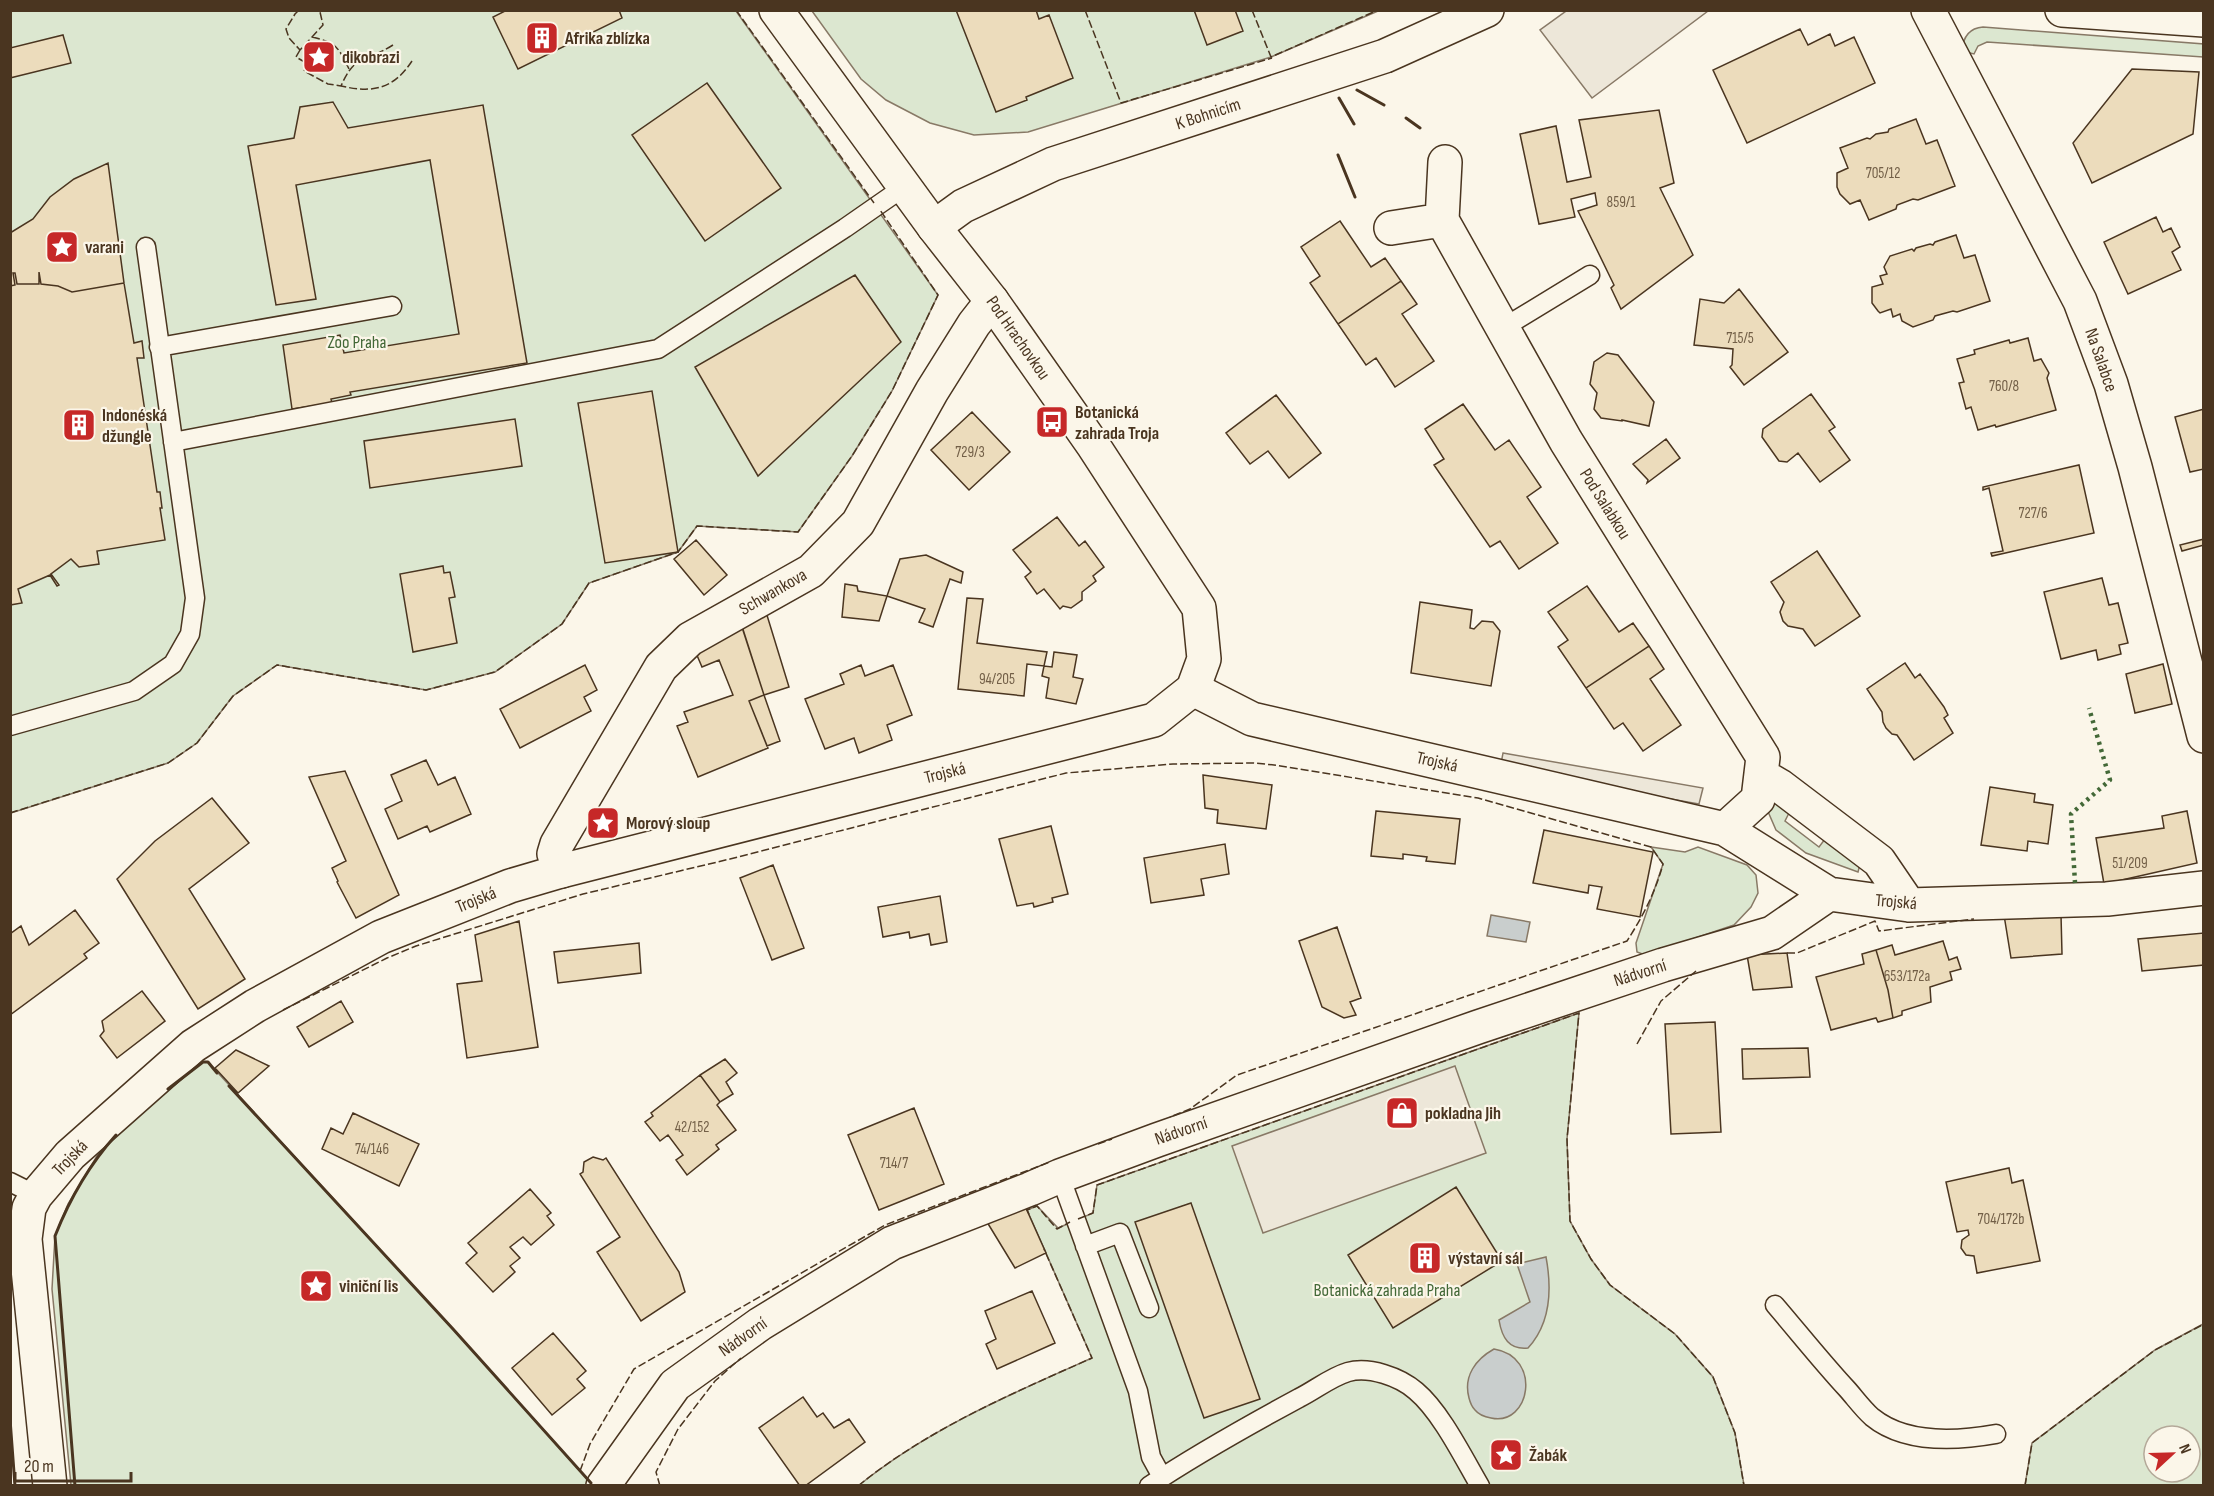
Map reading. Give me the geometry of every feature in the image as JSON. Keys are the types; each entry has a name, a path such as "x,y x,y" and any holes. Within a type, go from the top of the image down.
{"street":[{"name":"Pod Hrachovkou","path":"776,10 934,228 992,301 1092,445 1199,608 1204,659 1193,689"},
{"name":"K Bohnicím","path":"934,228 963,206 1053,164 1385,56 1486,10"},
{"name":"Na Salabce","path":"1928,10 2080,301 2111,384 2135,467 2204,736"},
{"path":"2062,10 2204,20"},
{"path":"1391,228 1442,220 1445,162"},
{"name":"Pod Salabkou","path":"1442,220 1566,441 1763,757 1758,799 1725,829"},
{"name":"Schwankova","path":"561,872 554,854 557,844 661,668 690,639 811,571 858,523 932,391 974,324 992,301"},
{"name":"Trojská","path":"50,1485 18,1238 29,1208 23,1189 70,1155 193,1046 255,1006 381,937 510,886 1154,720 1193,689 1252,719 1725,829 1829,894 1909,905 2108,899 2204,888"},
{"path":"1761,775 1780,786 1879,861 1909,905"},
{"name":"Nádvorní","path":"603,1485 675,1385 760,1324 892,1243 1060,1176 1478,1027 1663,965 1772,933 1829,894"}],"lane":[{"path":"173,442 658,349 904,187"},
{"path":"10,726 134,691 173,664 190,634 195,598 146,247"},
{"path":"1503,328 1590,275"},
{"path":"159,347 392,306"},
{"path":"1060,1176 1138,1391 1156,1481 1348,1372 1362,1371 1377,1372 1399,1380 1416,1391 1434,1411 1480,1485"},
{"path":"1085,1246 1120,1233 1149,1308"},
{"path":"1775,1305 1872,1417 1894,1429 1919,1436 1966,1439 1996,1434"}],"green space":[{"name":"Zoo Praha","path":"11,11 736,11 938,295 892,391 852,456 798,532 697,526 678,552 589,583 562,624 495,672 426,690 277,665 233,696 197,743 168,763 11,813"},
{"path":"812,11 1378,11 1271,57 1028,132 974,135 930,123 886,100 861,79"},
{"path":"1983,27 2204,44 2203,57 1987,42 1978,46 1974,54 1962,51 1964,41 1970,31"},
{"path":"1776,799 1790,811 1785,821 1819,847 1825,839 1860,864 1858,872 1806,853 1776,830 1766,807"},
{"path":"1651,847 1685,852 1698,847 1747,865 1756,875 1758,893 1751,907 1734,925 1645,955 1637,952 1636,943 1663,864"},
{"name":"Botanická zahrada Praha","path":"1579,1013 1567,1139 1570,1221 1591,1259 1610,1285 1675,1334 1713,1377 1735,1433 1744,1485 858,1486 941,1430 1001,1399 1092,1358 1027,1210 1037,1206 1058,1228 1093,1213 1097,1185"},
{"path":"203,1062 208,1062 593,1485 71,1485 52,1289 55,1236 68,1204 97,1156 117,1133"},
{"path":"2203,1324 2203,1485 2025,1485 2032,1443 2155,1350"}],"shaded area":[{"path":"1566,11 1708,11 1592,98 1540,30"},
{"path":"1503,753 1703,788 1699,804 1500,769"},
{"path":"1491,915 1530,922 1526,942 1487,936"},
{"path":"1455,1066 1486,1153 1263,1233 1232,1146"},
{"path":"1546,1257 1549,1293 1545,1317 1536,1338 1528,1348 1516,1347 1507,1342 1499,1320 1530,1302 1517,1264"},
{"path":"1494,1349 1510,1355 1520,1364 1525,1377 1526,1390 1522,1402 1515,1412 1504,1418 1491,1418 1478,1413 1469,1398 1468,1382 1472,1369"}],"building":[{"name":"Afrika zblízka","path":"507,10 619,10 622,18 518,69 493,17"},
{"path":"956,10 1036,10 1039,19 1049,15 1073,78 996,112"},
{"path":"1194,10 1235,10 1243,31 1207,45"},
{"path":"1800,29 1808,45 1830,34 1835,46 1854,37 1875,83 1747,143 1713,70"},
{"path":"63,35 71,63 10,78 10,48"},
{"path":"2132,69 2199,72 2193,134 2092,183 2073,143"},
{"path":"707,83 781,188 705,241 632,135"},
{"path":"333,102 348,128 483,105 527,363 350,392 351,395 331,399 332,403 292,409 283,345 340,335 344,353 459,334 430,160 296,185 316,299 276,305 248,146 294,138 300,107"},
{"path":"1659,110 1674,183 1660,188 1693,255 1621,309 1611,288 1614,285 1578,211 1597,205 1595,193 1571,199 1575,217 1539,224 1520,134 1556,126 1567,182 1591,177 1579,120"},
{"path":"1916,119 1926,144 1937,140 1955,186 1897,205 1896,209 1869,220 1860,200 1850,204 1840,194 1837,187 1837,173 1848,168 1840,148 1867,138 1870,139 1876,134 1888,132 1889,129"},
{"path":"108,163 124,283 72,292 58,286 41,284 39,272 39,284 17,284 15,273 13,273 15,285 10,286 10,233 33,219 50,197 74,179"},
{"path":"2156,217 2163,232 2171,228 2180,247 2172,252 2181,270 2128,294 2104,242"},
{"path":"1340,221 1371,267 1385,258 1401,281 1338,324 1310,283 1320,276 1301,247"},
{"path":"1956,235 1964,258 1975,255 1990,301 1957,312 1935,316 1933,320 1913,327 1902,321 1900,314 1893,317 1891,309 1880,313 1872,303 1872,287 1883,284 1880,276 1887,274 1884,267 1890,256 1933,245 1935,242"},
{"name":"Indonéská džungle","path":"39,272 41,284 58,286 72,292 124,283 134,343 142,341 144,358 137,358 157,492 160,492 165,540 97,551 99,564 79,567 71,559 51,574 59,585 57,586 50,575 18,589 22,603 10,605 10,286 15,285 13,273 15,273 17,284 39,284"},
{"path":"855,275 901,342 758,476 695,367"},
{"path":"1401,281 1417,304 1402,314 1434,361 1395,387 1376,358 1366,365 1338,324"},
{"path":"1739,289 1788,352 1744,385 1730,367 1733,349 1694,345 1700,299 1724,303"},
{"path":"2028,338 2034,361 2041,359 2049,373 2047,378 2056,410 1978,430 1971,407 1966,409 1959,383 1964,382 1957,359 1975,354 1974,350 2009,340 2010,343"},
{"path":"1607,353 1618,355 1654,402 1649,426 1601,418 1594,409 1597,393 1590,384 1594,362"},
{"path":"652,391 678,552 605,563 578,403"},
{"path":"1811,394 1835,427 1829,431 1850,460 1820,482 1798,453 1787,462 1779,461 1762,437 1763,429"},
{"path":"1276,395 1321,453 1289,478 1268,451 1250,464 1226,433"},
{"path":"1463,404 1495,450 1509,440 1541,487 1527,497 1558,543 1519,569 1500,541 1490,547 1434,465 1444,459 1425,429"},
{"path":"2204,409 2204,469 2190,472 2175,417"},
{"path":"972,412 1010,452 969,490 931,450"},
{"path":"515,419 522,466 370,488 364,441"},
{"path":"1666,439 1680,458 1647,483 1648,480 1633,464"},
{"path":"2079,465 2094,533 1992,556 1991,553 2003,551 1989,488 1983,490 1983,487"},
{"path":"1057,517 1079,546 1085,541 1104,567 1093,576 1096,581 1082,592 1082,600 1071,608 1063,606 1060,609 1044,589 1037,594 1025,577 1031,572 1013,550"},
{"path":"2204,539 2204,545 2182,551 2180,545"},
{"path":"696,540 727,575 704,595 674,559"},
{"path":"1817,551 1860,616 1815,646 1803,629 1788,626 1783,621 1780,612 1784,602 1771,582"},
{"path":"926,555 963,572 961,583 950,579 933,627 919,622 925,609 887,596 900,559"},
{"path":"443,566 444,573 450,572 455,597 449,598 457,643 413,652 400,574"},
{"path":"2102,578 2109,605 2118,603 2128,643 2119,645 2121,654 2098,660 2096,650 2061,659 2044,592"},
{"path":"845,584 857,586 858,591 887,596 879,621 842,617"},
{"path":"1587,586 1619,632 1633,623 1649,646 1586,688 1558,647 1568,640 1548,612"},
{"path":"967,598 983,599 977,643 1047,652 1044,666 1027,664 1024,696 958,689"},
{"path":"1420,602 1472,610 1470,628 1474,629 1482,621 1493,622 1500,631 1491,686 1411,673"},
{"path":"766,612 789,687 764,695 740,620"},
{"path":"739,618 764,695 749,701 768,748 698,777 677,726 688,722 684,712 733,695 719,660 702,667 690,639"},
{"path":"1649,646 1664,669 1650,679 1681,725 1643,751 1623,723 1614,729 1586,688"},
{"path":"1054,652 1077,655 1073,677 1083,679 1076,704 1046,698 1049,678 1042,676 1044,666 1052,667"},
{"path":"1905,663 1915,678 1920,674 1944,707 1948,715 1944,718 1953,733 1914,760 1897,735 1892,734 1886,728 1882,712 1867,689"},
{"path":"2163,664 2172,704 2135,713 2126,674"},
{"path":"585,665 597,690 584,697 591,711 520,748 500,709"},
{"path":"861,665 865,676 893,665 912,715 887,725 892,740 859,753 854,738 825,749 805,699 844,684 840,674"},
{"path":"764,695 780,741 767,746 749,701"},
{"path":"426,760 438,785 455,777 471,814 430,832 427,826 398,839 385,809 402,801 391,775"},
{"path":"345,771 399,895 356,918 332,868 346,861 309,777"},
{"path":"1203,775 1272,785 1266,829 1217,823 1218,810 1205,808"},
{"path":"1990,787 2035,794 2034,802 2053,805 2048,844 2028,841 2027,851 1981,845"},
{"path":"212,798 249,843 189,889 245,979 198,1009 117,879 155,841"},
{"path":"1376,811 1460,819 1455,864 1426,861 1427,857 1403,854 1403,859 1371,856"},
{"path":"2187,811 2197,863 2104,884 2096,838 2164,828 2162,816"},
{"path":"1051,826 1068,894 1052,898 1053,902 1034,907 1033,903 1017,906 999,839"},
{"path":"1544,830 1653,852 1640,917 1597,909 1602,887 1589,885 1588,893 1533,883"},
{"path":"1225,844 1229,874 1201,879 1204,895 1151,903 1144,858"},
{"path":"773,865 804,948 772,960 740,878"},
{"path":"940,896 947,942 931,945 929,934 910,938 909,932 883,937 878,907"},
{"path":"75,910 99,943 84,954 87,958 10,1015 10,934 21,926 29,945"},
{"path":"2004,915 2061,915 2062,954 2011,958"},
{"path":"519,921 538,1047 467,1058 457,984 482,981 475,935"},
{"path":"1337,927 1361,998 1350,1002 1356,1015 1344,1018 1322,1007 1299,941"},
{"path":"2204,933 2204,965 2142,971 2138,939"},
{"path":"1943,941 1949,960 1957,957 1961,969 1950,972 1952,980 1930,987 1931,1002 1902,1011 1902,1015 1893,1018 1888,990 1876,950 1892,945 1895,955"},
{"path":"639,943 641,973 558,983 554,952"},
{"path":"1876,950 1888,990 1893,1018 1878,1022 1876,1018 1831,1030 1816,977 1864,964 1862,954"},
{"path":"1787,953 1792,987 1753,990 1747,955"},
{"path":"142,991 165,1021 117,1058 100,1036 104,1031 102,1021"},
{"path":"341,1001 353,1022 309,1047 297,1027"},
{"path":"1715,1022 1721,1132 1671,1134 1665,1024"},
{"path":"1808,1048 1810,1077 1743,1079 1742,1049"},
{"path":"236,1050 269,1066 238,1093 215,1068"},
{"path":"725,1059 737,1073 726,1082 733,1094 720,1102 700,1075"},
{"path":"700,1075 720,1102 717,1105 736,1130 716,1145 719,1149 687,1175 676,1160 683,1155 668,1135 660,1141 645,1122 653,1116 651,1113"},
{"path":"914,1108 944,1184 879,1210 848,1135"},
{"path":"353,1113 419,1144 399,1186 322,1149 331,1128 343,1134"},
{"path":"593,1157 603,1160 606,1158 679,1272 685,1292 641,1321 597,1252 620,1237 580,1174 583,1172 584,1162"},
{"path":"2009,1168 2012,1183 2023,1180 2040,1261 1977,1273 1974,1256 1966,1255 1961,1248 1962,1240 1969,1235 1968,1230 1957,1232 1946,1182"},
{"name":"výstavní sál","path":"1456,1187 1502,1261 1393,1328 1348,1255"},
{"path":"530,1189 551,1213 547,1216 554,1225 531,1245 523,1237 510,1247 520,1258 510,1266 515,1272 493,1292 466,1263 477,1253 468,1243"},
{"path":"1191,1203 1260,1399 1204,1418 1135,1222"},
{"path":"1025,1206 1046,1253 1015,1268 987,1222"},
{"path":"1032,1291 1055,1343 997,1369 986,1344 996,1339 985,1311"},
{"path":"553,1333 586,1371 577,1379 585,1388 552,1415 512,1368"},
{"path":"803,1397 817,1417 823,1413 834,1428 849,1419 865,1442 805,1486 800,1486 759,1428"}],"hedge":[{"path":"2075,883 2071,814 2110,780 2089,708"}],"fence":[{"path":"299,10 286,29 289,38 300,50 323,25 320,12 316,10"},
{"path":"736,10 874,203"},
{"path":"1085,10 1121,103 1272,58"},
{"path":"1252,10 1271,57 1378,10"},
{"path":"312,37 326,41 335,47 349,69"},
{"path":"393,45 362,59 346,75 341,86 362,89 381,87 397,78 412,61"},
{"path":"300,50 296,57 308,64 304,71 328,84 341,86"},
{"path":"10,813 168,763 197,743 233,696 277,665 426,690 495,672 562,624 589,583 678,552 697,526 798,532 852,456 892,391 938,295 880,210"},
{"path":"283,1010 416,946 583,894 1066,773 1173,764 1254,763 1274,765 1478,798 1651,847 1663,864 1648,904 1627,941 1237,1075 1190,1109 1170,1117"},
{"path":"1787,953 1797,953 1875,921 1879,931 1974,919"},
{"path":"1637,1044 1661,1001 1696,971"},
{"path":"1078,1219 1093,1213 1097,1185 1579,1013 1567,1139 1570,1221 1591,1259 1610,1285 1675,1334 1713,1377 1735,1433 1744,1486"},
{"path":"1098,1144 1112,1139"},
{"path":"580,1471 590,1444 634,1369 885,1225 1050,1162"},
{"path":"1029,1214 1027,1210 1037,1206 1057,1229 1070,1222"},
{"path":"858,1486 941,1430 1001,1399 1092,1358 1044,1249"},
{"path":"2025,1486 2032,1443 2155,1350 2204,1324"},
{"path":"660,1486 656,1472 678,1429 715,1381 741,1358"}],"wall":[{"path":"1357,90 1384,105"},
{"path":"1339,98 1354,124"},
{"path":"1406,118 1420,128"},
{"path":"1338,155 1355,197"},
{"path":"168,1089 203,1062 208,1062 217,1073"},
{"path":"229,1086 591,1483"},
{"path":"75,1486 55,1236 81,1182 116,1135"},
{"path":"10,1419 15,1486"}],"place":[{"name":"Afrika zblízka","path":"542,38"},
{"name":"dikobrazi","path":"319,57"},
{"name":"varani","path":"62,247"},
{"name":"Botanická zahrada Troja","path":"1052,422"},
{"name":"Indonéská džungle","path":"79,425"},
{"name":"Morový sloup","path":"603,823"},
{"name":"pokladna Jih","path":"1402,1113"},
{"name":"výstavní sál","path":"1425,1258"},
{"name":"viniční lis","path":"316,1286"},
{"name":"Žabák","path":"1506,1455"}]}
